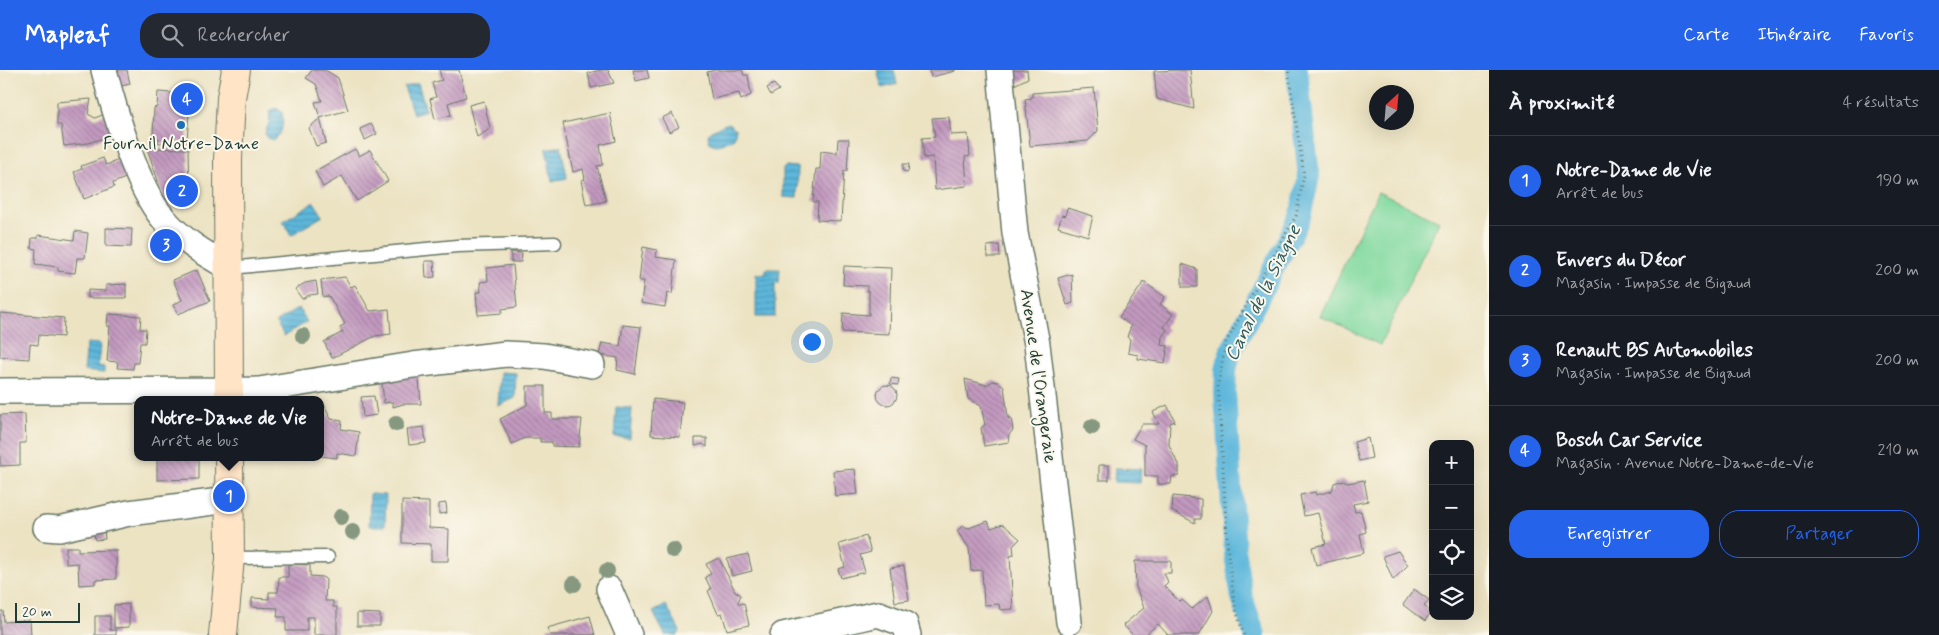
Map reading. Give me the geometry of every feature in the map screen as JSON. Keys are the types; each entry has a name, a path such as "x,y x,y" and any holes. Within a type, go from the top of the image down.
{"main road":[{"path":"229,394 230,268 228,159 236,70"},
{"path":"223,635 230,558 229,461"}],"street":[{"path":"104,70 140,181 162,218 202,253 230,268"},
{"name":"Avenue de l'Orangeraie","path":"1000,70 1015,233 1038,344 1069,622"},
{"path":"0,391 229,394 413,365 506,354 544,356 592,365"},
{"path":"46,528 59,529 129,513 228,500"},
{"path":"609,589 629,635"},
{"path":"783,635 878,614 905,624 908,635"}],"lane":[{"path":"230,268 458,246 555,243"},
{"path":"230,558 328,556"}],"path":[{"path":"1244,635 1235,608 1228,554 1218,384 1226,342 1296,216 1304,175 1288,70"}],"green space":[{"path":"1378,192 1439,221 1380,345 1320,316"}],"water":[{"path":"877,70 894,70 897,84 882,88"},
{"path":"418,83 426,110 413,114 404,87"},
{"path":"276,108 282,112 283,124 281,132 273,140 267,138 265,133 269,123 270,111"},
{"path":"728,123 736,129 734,138 718,145 711,143 708,135 712,130"},
{"path":"561,146 567,178 552,181 546,149"},
{"path":"786,166 798,167 797,198 783,197 783,169"},
{"path":"314,202 323,216 291,235 283,221"},
{"path":"766,269 780,269 779,283 775,283 775,317 756,317 756,274 766,274"},
{"path":"299,308 307,322 284,336 276,322"},
{"path":"87,343 100,344 98,366 104,367 104,373 84,371"},
{"path":"500,372 516,373 515,398 498,406"},
{"path":"616,407 632,408 630,438 614,437"},
{"path":"1115,468 1141,469 1140,483 1114,482"},
{"path":"370,494 386,495 385,526 369,526"},
{"path":"666,605 680,631 678,635 665,635 653,612"}],"building":[{"path":"113,70 127,70 130,84 117,87"},
{"path":"312,70 325,70 338,78 348,110 320,118 315,102 322,101 316,84 306,78"},
{"path":"439,70 459,70 466,97 448,103 451,115 435,119 430,99 436,97 432,83 442,80"},
{"path":"608,70 614,83 591,88 588,73"},
{"path":"633,70 647,70 649,78 636,81"},
{"path":"715,70 742,70 744,75 748,75 751,95 741,100 739,93 712,99 707,72"},
{"path":"929,70 955,70 955,71 931,77"},
{"path":"1011,70 1027,70 1028,78 1012,86"},
{"path":"1190,70 1194,109 1157,99 1154,71"},
{"path":"774,84 779,90 771,95 767,88"},
{"path":"1094,88 1098,131 1088,141 1030,146 1025,99 1032,98 1032,93"},
{"path":"158,92 199,95 189,112 187,142 158,143 158,138 153,137 154,108 157,107"},
{"path":"91,99 88,114 95,118 107,113 116,134 88,143 64,146 61,125 57,125 57,102"},
{"path":"484,101 490,129 477,137 469,105"},
{"path":"610,113 616,141 600,145 603,165 597,166 606,201 586,205 581,180 585,179 583,169 573,172 563,123"},
{"path":"672,113 679,127 669,132 662,118"},
{"path":"949,117 951,135 968,134 970,156 965,157 967,186 935,190 933,157 924,158 922,138 935,137 932,118"},
{"path":"320,118 326,143 316,146 309,128"},
{"path":"371,124 377,134 365,140 360,129"},
{"path":"838,139 849,139 847,171 844,171 841,221 817,220 818,202 813,202 816,169 820,169 821,151 837,153"},
{"path":"147,148 188,149 189,193 164,199"},
{"path":"355,149 359,156 370,150 388,181 357,201 342,176 323,187 315,171"},
{"path":"103,158 106,165 121,159 128,177 113,183 114,187 84,199 74,172 82,169 81,166"},
{"path":"903,164 909,164 908,172 903,171"},
{"path":"1067,208 1093,216 1088,236 1058,227 1062,215 1065,216"},
{"path":"106,228 132,229 131,247 106,246"},
{"path":"75,231 88,233 85,258 77,258 75,273 58,271 58,267 35,264 36,249 31,248 32,238 38,238 38,235 74,240"},
{"path":"999,245 1000,257 988,257 987,246"},
{"path":"643,247 657,250 656,257 676,260 672,294 667,293 665,307 641,303 644,281 639,281"},
{"path":"511,252 522,253 521,262 511,262"},
{"path":"425,261 434,261 435,277 426,278"},
{"path":"1182,264 1197,269 1197,287 1182,287"},
{"path":"513,265 517,307 502,309 502,313 478,315 476,292 481,292 480,282 488,281 487,268"},
{"path":"844,266 891,268 889,334 842,332 843,313 869,315 869,291 867,291 867,286 843,285"},
{"path":"197,270 210,301 178,314 173,305 182,300 173,280"},
{"path":"1072,274 1073,303 1067,305 1058,278"},
{"path":"345,277 351,287 355,285 370,311 389,309 391,334 375,336 332,358 324,342 343,332 340,327 345,324 329,296 323,297 321,280"},
{"path":"316,281 318,294 309,295 302,299 295,289 305,283"},
{"path":"1144,282 1165,297 1160,304 1173,314 1164,327 1167,330 1162,337 1161,345 1168,346 1165,363 1138,359 1138,355 1128,353 1130,339 1127,337 1131,326 1119,317"},
{"path":"126,284 126,298 88,298 88,290 106,291 106,285"},
{"path":"0,313 64,318 63,337 39,335 38,345 30,344 29,359 0,357"},
{"path":"108,314 141,316 140,329 146,329 145,343 140,343 138,363 134,363 133,369 117,368 118,362 107,361 110,326 107,326"},
{"path":"623,325 641,327 635,374 617,370 618,358 599,355 602,343 620,346"},
{"path":"418,367 421,404 403,404 393,407 393,402 384,403 381,374"},
{"path":"891,378 899,379 898,385 890,384"},
{"path":"965,379 987,385 993,381 1004,386 1008,418 1011,418 1013,430 1008,436 1009,442 984,446 981,428 985,425 981,406 968,399"},
{"path":"887,385 894,388 897,395 894,402 887,405 880,402 877,395 880,388"},
{"path":"527,386 545,386 545,413 552,413 552,419 582,419 579,447 552,446 552,442 540,442 540,438 525,438 512,444 500,419 527,405"},
{"path":"374,396 377,415 363,417 361,397"},
{"path":"653,399 683,402 680,437 651,435"},
{"path":"324,404 331,419 342,421 341,429 359,432 356,456 337,453 337,458 324,456"},
{"path":"1167,405 1175,421 1170,423 1169,445 1179,463 1179,476 1172,476 1171,484 1158,484 1158,476 1145,476 1145,445 1133,439 1142,424 1159,424 1153,412"},
{"path":"25,414 26,443 20,443 20,465 0,466 0,415"},
{"path":"424,427 426,443 409,445 407,429"},
{"path":"695,438 707,438 707,447 703,444 695,446"},
{"path":"1368,438 1372,458 1359,461 1354,442"},
{"path":"157,461 199,461 199,479 157,480"},
{"path":"1099,465 1109,465 1109,480 1099,480"},
{"path":"855,469 858,494 835,496 833,471"},
{"path":"1343,480 1348,483 1364,480 1368,501 1353,504 1355,512 1361,511 1366,532 1360,534 1364,553 1316,565 1312,547 1326,544 1318,513 1304,516 1300,495 1315,492 1316,495 1332,491 1334,483"},
{"path":"1173,496 1201,499 1201,519 1195,519 1195,523 1172,511"},
{"path":"402,501 429,502 429,528 449,529 448,561 431,561 431,544 402,543"},
{"path":"446,503 447,513 439,514 439,504"},
{"path":"988,521 991,528 1003,524 1020,539 1013,546 1014,555 1010,556 1013,609 1000,610 999,604 984,605 982,570 971,571 969,548 957,531 962,526 969,528"},
{"path":"117,524 117,529 104,531 105,539 95,540 93,527"},
{"path":"866,536 871,552 860,555 865,572 841,578 838,569 845,567 839,544"},
{"path":"66,547 78,547 78,551 116,550 116,579 95,580 95,584 79,585 78,563 66,564"},
{"path":"1398,551 1408,565 1393,580 1383,556"},
{"path":"748,554 752,571 732,576 727,559"},
{"path":"719,558 735,591 741,595 738,602 739,604 744,603 749,625 727,630 722,613 718,614 708,591 711,589 705,577 711,574 706,564"},
{"path":"1135,561 1171,561 1171,573 1164,573 1168,582 1164,586 1179,601 1182,600 1192,609 1208,596 1213,611 1199,635 1168,635 1158,624 1145,635 1133,635 1123,625 1144,608 1136,587"},
{"path":"288,564 310,565 310,576 323,577 326,580 325,601 333,601 333,607 337,607 337,635 314,635 314,617 307,617 307,631 286,631 286,617 277,617 278,608 252,607 252,598 269,599 269,592 278,592 279,577 288,577"},
{"path":"904,566 909,600 895,602 890,568"},
{"path":"1414,589 1429,600 1424,606 1429,610 1429,615 1425,621 1403,605"},
{"path":"129,604 129,627 114,628 114,605"},
{"path":"0,611 3,611 4,622 30,620 31,635 0,635"},
{"path":"357,613 380,614 380,626 357,626"},
{"path":"95,616 110,616 110,630 116,630 116,635 95,635"},
{"path":"590,616 595,635 550,635 547,628"}],"waterway":[{"name":"Canal de la Siagne","path":"1255,635 1242,598 1235,554 1225,393 1226,370 1230,353 1300,217 1309,176 1297,70"}],"place":[{"name":"Bosch Car Service","path":"187,99"},
{"name":"Fournil Notre-Dame","path":"181,125"},
{"name":"Envers du Décor","path":"182,191"},
{"name":"Renault BS Automobiles","path":"166,245"},
{"name":"Notre-Dame de Vie","path":"229,496"}]}
